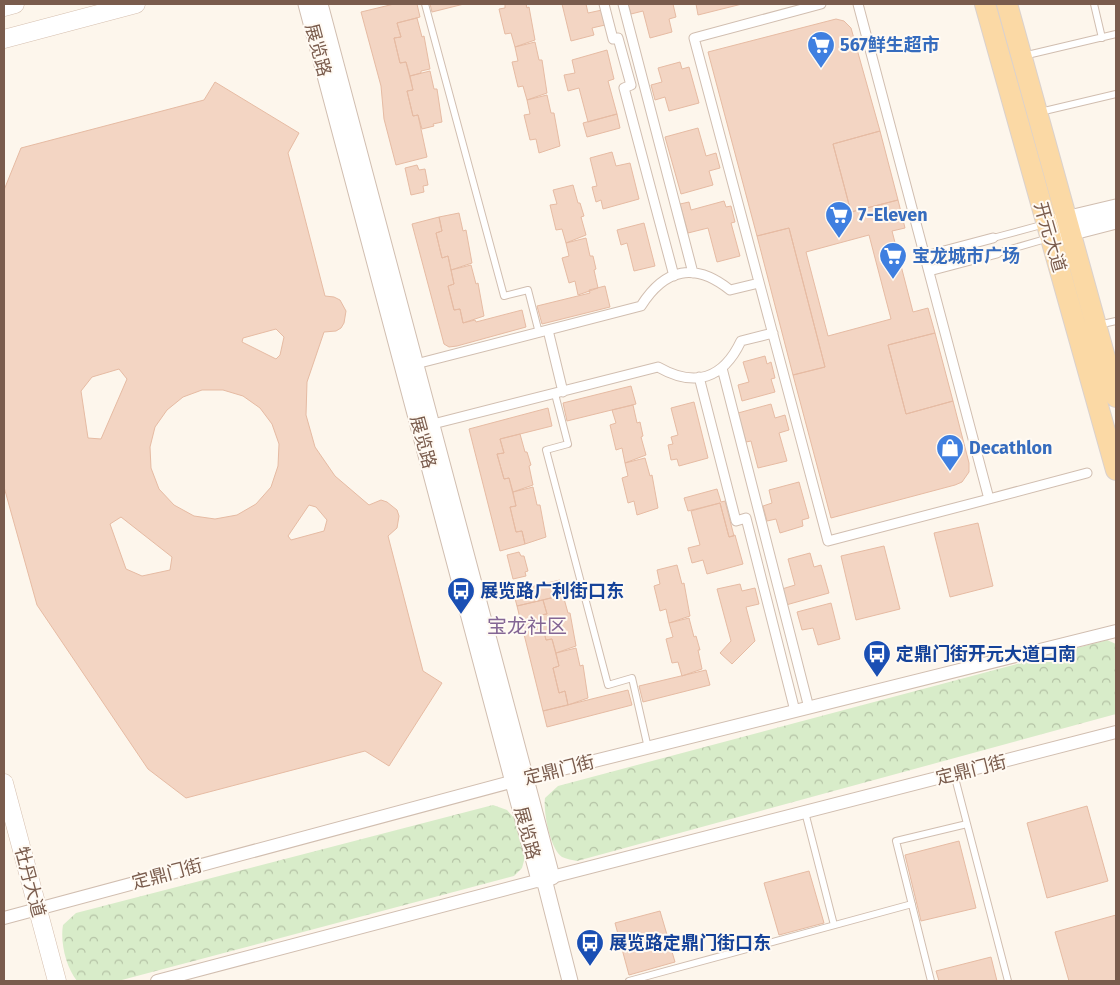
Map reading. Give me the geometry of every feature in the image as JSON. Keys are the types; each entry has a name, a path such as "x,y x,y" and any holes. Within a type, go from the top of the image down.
{"main road":[{"path":"4,7 15,4"},
{"path":"4,38 136,4"},
{"name":"开元大道","path":"986,4 1116,470"},
{"name":"开元大道","path":"1007,4 1116,397"},
{"name":"牡丹大道","path":"4,783 57,981"}],"street":[{"name":"展览路","path":"306,4 410,366"},
{"name":"展览路","path":"320,4 425,426 520,780 570,981"},
{"path":"604,4 613,39 618,38 631,85 624,88 674,276"},
{"path":"623,4 693,273"},
{"path":"821,4 694,38 828,542 1087,474"},
{"path":"858,4 989,499"},
{"path":"1048,231 1068,226 1116,207"},
{"path":"1068,226 1116,221"},
{"path":"925,256 993,238"},
{"path":"929,271 997,252"},
{"path":"410,366 641,306 651,291 664,279 681,273 699,273 716,279 730,290 759,283"},
{"path":"543,332 559,393"},
{"path":"425,426 658,368 673,376 690,378 707,376 722,368 734,356 741,341 772,333"},
{"path":"722,368 809,708"},
{"path":"699,377 736,521 746,518 795,711"},
{"name":"定鼎门街","path":"4,918 520,780 1116,631"},
{"name":"定鼎门街","path":"157,981 545,878 1116,732"}],"lane":[{"path":"424,4 504,296 528,290 543,332"},
{"path":"1094,4 1102,38"},
{"path":"1022,57 1116,34"},
{"path":"1037,113 1116,94"},
{"path":"993,238 1048,231"},
{"path":"997,252 1048,231"},
{"path":"1096,326 1116,321"},
{"path":"559,393 568,444 546,450 608,685 632,678 648,748"},
{"path":"954,774 1008,981"},
{"path":"805,812 834,925"},
{"path":"931,981 896,841 968,824"},
{"path":"629,981 912,904"}],"green space":[{"path":"1107,640 1116,644 1116,714 577,861 562,857 551,838 546,820 545,798 558,786"},
{"path":"493,805 507,810 515,819 525,857 522,868 514,876 118,981 77,981 67,962 62,939 63,925 76,913"}],"building":[{"path":"394,4 417,4 420,17 397,23 401,37 394,38 400,63 406,62 413,90 407,91 413,116 418,115 427,157 396,165 384,119 381,86 361,12"},
{"path":"430,4 464,4 432,12"},
{"path":"505,4 526,4 527,8 529,7 535,40 515,47 511,33 505,34 499,9 505,8"},
{"path":"562,4 586,4 588,13 602,10 605,25 592,28 594,35 571,41"},
{"path":"628,4 673,4 676,17 669,19 672,32 650,38 643,11 631,14"},
{"path":"696,4 742,4 698,15"},
{"path":"417,18 422,37 424,36 430,69 410,76 406,62 400,63 394,38 401,37 397,23"},
{"name":"宝龙城市广场","path":"836,19 844,21 851,28 880,131 833,144 851,212 898,200 905,228 892,231 913,312 928,308 935,333 888,345 906,414 953,401 969,463 969,472 962,482 831,518 793,375 825,367 789,228 757,236 708,52","holes":["869,235 891,319 828,336 806,252"]},
{"path":"535,42 539,60 542,60 547,93 527,100 523,86 518,87 512,62 518,61 515,47"},
{"path":"607,50 614,79 608,81 617,114 588,122 579,88 568,91 564,75 575,73 572,60"},
{"path":"680,62 682,69 689,67 699,103 669,111 665,97 655,100 651,85 662,82 658,68"},
{"path":"430,71 434,89 437,89 442,122 422,129 418,115 413,116 407,91 413,90 410,76"},
{"path":"215,82 299,133 288,153 325,296 340,300 346,311 341,328 336,331 324,332 307,382 306,415 315,447 335,476 369,505 381,500 397,510 399,516 397,528 388,536 423,671 442,683 389,766 365,751 186,798 148,769 37,605 4,487 4,190 21,148 204,100","holes":["276,329 284,337 280,355 276,359 242,342 243,338","119,369 127,379 101,439 88,438 81,391 92,377","202,390 223,390 243,396 260,408 272,424 279,444 278,466 271,487 256,504 237,515 215,519 194,516 174,505 159,489 151,468 150,447 155,427 167,410 183,397","309,505 316,507 327,520 324,531 291,540 288,536","121,517 172,557 170,570 142,576 126,569 110,524"]},
{"path":"547,95 551,113 554,113 560,146 539,153 536,139 530,140 524,115 530,114 527,100"},
{"path":"617,114 620,128 587,137 583,123"},
{"path":"698,128 706,156 716,153 720,168 709,171 713,185 681,194 665,137"},
{"path":"880,131 898,200 851,212 833,144"},
{"path":"612,152 616,166 630,163 639,199 603,209 601,200 596,202 592,187 597,186 590,158"},
{"path":"417,165 419,170 425,169 428,185 423,186 424,192 411,195 405,168"},
{"path":"573,185 584,216 581,217 586,235 566,243 562,229 556,230 550,205 557,204 553,190"},
{"path":"724,201 726,207 731,206 735,222 731,223 740,256 717,262 708,228 688,233 680,204 689,202 691,210"},
{"path":"459,213 463,231 466,230 472,263 451,270 448,256 442,258 436,233 442,231 439,217"},
{"path":"439,217 442,231 436,233 442,258 448,256 454,284 448,286 454,310 460,309 463,323 475,320 476,322 522,310 526,327 457,346 449,347 444,344 412,224"},
{"path":"644,223 655,266 634,271 627,243 621,245 617,230"},
{"path":"789,228 825,367 793,375 757,236"},
{"path":"586,238 590,256 593,256 598,288 578,295 575,281 569,283 562,258 569,256 566,243"},
{"path":"471,265 476,284 478,283 484,316 463,323 460,309 454,310 448,286 454,284 451,270"},
{"path":"605,286 610,307 542,324 537,306 590,293 589,290"},
{"path":"935,333 953,401 906,414 888,345"},
{"path":"765,356 767,364 771,362 775,378 771,379 775,392 742,401 738,385 749,382 743,362"},
{"path":"631,386 636,404 567,421 563,403"},
{"path":"694,402 708,458 679,466 677,459 671,460 668,445 673,444 671,437 678,435 671,408"},
{"path":"771,404 775,418 785,415 789,430 779,433 787,461 758,468 751,441 746,442 738,413"},
{"path":"633,405 637,423 640,422 643,436 641,437 646,455 625,463 622,448 616,450 610,425 616,423 612,410"},
{"path":"548,408 552,426 500,439 504,453 497,454 504,479 509,478 516,506 510,507 516,532 522,531 525,544 500,551 469,429"},
{"path":"520,434 531,465 529,466 533,485 513,492 509,478 504,479 497,454 504,453 500,439"},
{"path":"645,458 650,476 652,475 658,508 637,515 634,501 628,503 622,478 628,476 625,463"},
{"path":"799,482 809,518 802,520 803,526 780,533 776,519 767,521 763,506 772,503 769,490"},
{"path":"533,487 537,505 540,505 546,537 525,544 522,531 516,532 510,507 516,506 513,492"},
{"path":"717,489 721,502 725,501 734,536 729,537 720,503 688,511 684,498"},
{"path":"720,503 729,537 735,535 743,564 707,574 703,560 692,563 688,548 700,545 691,511"},
{"path":"978,523 993,586 950,597 934,533"},
{"path":"884,546 900,609 856,620 841,556"},
{"path":"519,552 521,556 524,556 528,571 525,572 526,576 513,579 507,555"},
{"path":"810,553 814,567 821,565 829,593 786,605 782,589 795,585 788,559"},
{"path":"677,565 682,584 684,583 690,616 669,623 666,609 660,611 654,586 660,584 657,570"},
{"path":"560,580 563,595 517,606 513,591"},
{"path":"740,584 742,591 755,588 759,604 746,607 755,641 732,664 720,653 731,641 717,589"},
{"path":"563,595 568,613 570,613 576,646 556,653 552,639 546,640 540,615 547,614 543,600"},
{"path":"543,600 547,614 540,615 546,640 552,639 559,666 553,668 559,693 565,691 568,705 543,711 517,606"},
{"path":"831,603 840,639 818,645 813,628 802,630 797,612"},
{"path":"689,618 700,650 698,650 702,669 682,676 678,662 672,663 666,639 673,637 669,623"},
{"path":"576,648 580,666 583,665 588,698 568,705 565,691 559,693 553,668 559,666 556,653"},
{"path":"706,670 710,685 643,702 639,686"},
{"path":"628,690 632,705 547,727 543,711"},
{"path":"1087,806 1108,881 1047,898 1027,823"},
{"path":"959,841 976,908 921,921 905,855"},
{"path":"809,871 824,923 779,935 764,883"},
{"path":"660,911 675,962 629,975 615,923"},
{"path":"1116,915 1116,981 1069,981 1055,932"},
{"path":"991,957 997,981 939,981 936,971"}],"place":[{"name":"567鲜生超市","path":"821,69"},
{"name":"7-Eleven","path":"839,239"},
{"name":"宝龙城市广场","path":"893,280"},
{"name":"Decathlon","path":"950,472"},
{"name":"展览路广利街口东","path":"461,615"},
{"name":"定鼎门街开元大道口南","path":"877,678"},
{"name":"展览路定鼎门街口东","path":"590,967"}],"district":[{"name":"宝龙社区","path":"527,626"}]}
